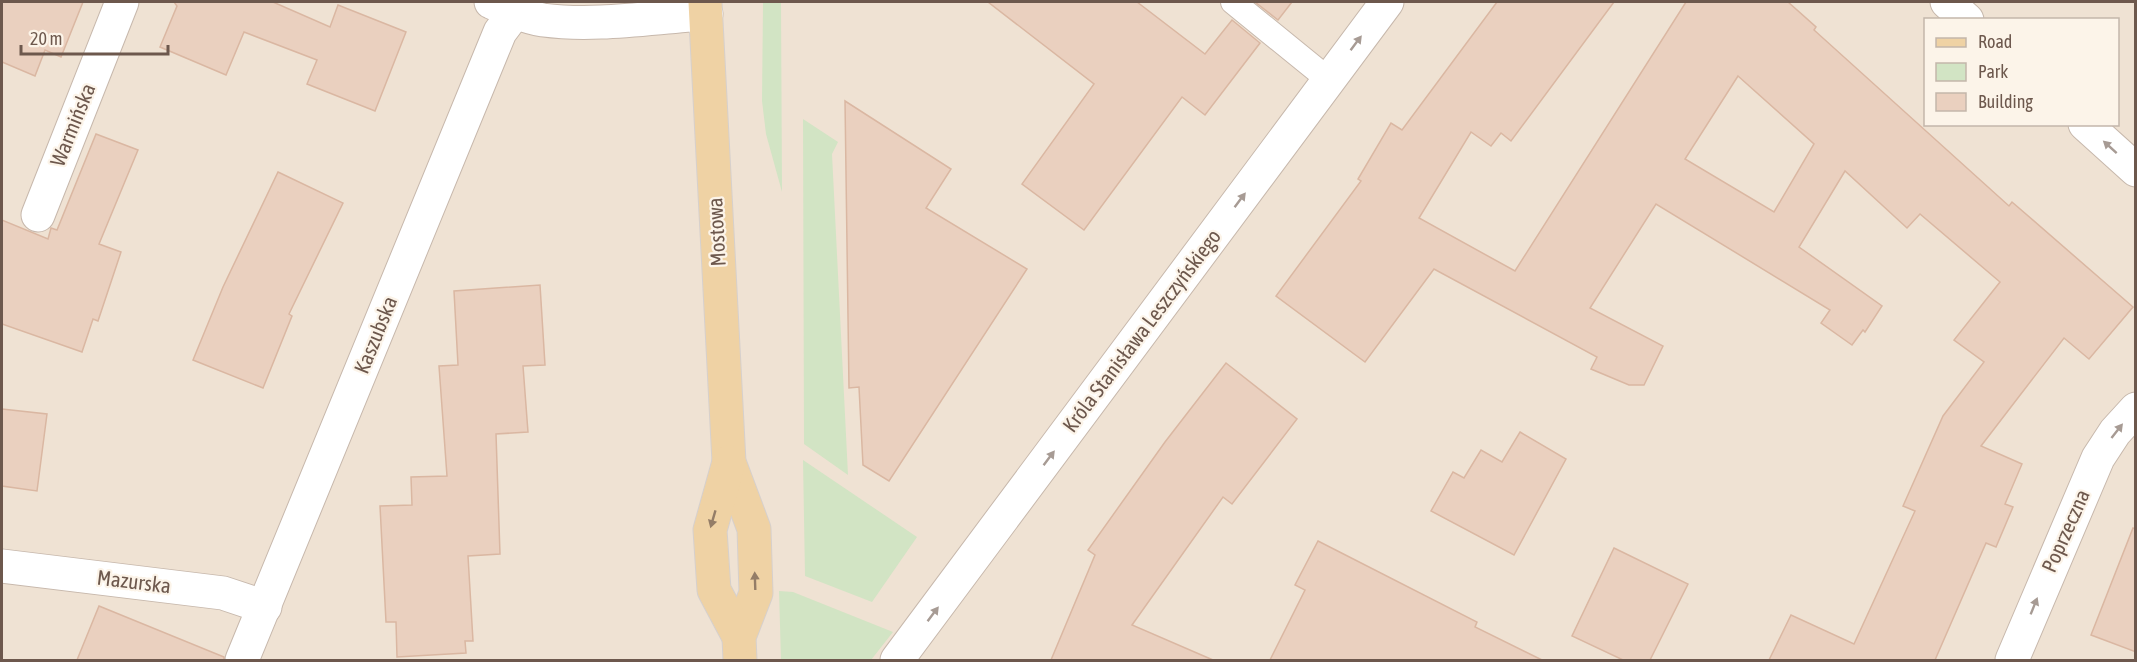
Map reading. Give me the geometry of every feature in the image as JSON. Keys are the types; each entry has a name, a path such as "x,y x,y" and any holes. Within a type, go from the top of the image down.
{"main road":[{"name":"Mostowa","path":"705,8 729,462 754,529 756,593 739,649"},
{"name":"Mostowa","path":"729,462 710,530 714,590 739,649"}],"street":[{"name":"Warmińska","path":"38,215 122,2"},
{"name":"Króla Stanisława Leszczyńskiego","path":"897,660 1387,2"},
{"path":"1947,2 1965,18"},
{"path":"503,7 541,20 587,22 705,8"},
{"name":"Kaszubska","path":"242,660 500,32 503,7"},
{"path":"2087,126 2136,170"},
{"name":"Poprzeczna","path":"2012,660 2098,458 2115,432 2136,409"},
{"name":"Mazurska","path":"2,566 223,593 265,607"}],"lane":[{"path":"1233,2 1329,80"}],"shaded area":[{"path":"2,2 2135,2 2135,660 2,660"}],"green space":[{"path":"763,2 781,2 782,192 766,134 762,101"},
{"path":"803,119 838,142 832,154 848,475 804,444"},
{"path":"803,460 917,537 872,602 805,576"},
{"path":"779,591 793,592 893,632 871,660 781,660"}],"building":[{"path":"2,2 83,2 61,57 45,50 35,76 2,62"},
{"path":"174,2 273,2 330,27 338,5 406,32 375,111 307,84 317,60 244,32 226,75 160,47 177,6"},
{"path":"988,2 1137,2 1205,54 1232,20 1260,43 1205,115 1182,97 1084,230 1022,184 1094,84"},
{"path":"1255,2 1292,2 1278,20"},
{"path":"1497,2 1614,2 1511,141 1501,133 1491,146 1471,132 1419,218 1515,271 1686,2 1788,2 1816,27 1814,30 2009,206 2012,202 2133,307 2089,359 2064,338 1981,446 2022,464 2005,504 2013,507 1996,547 1986,543 1935,660 1769,660 1791,615 1854,644 1915,511 1903,506 1943,416 1984,362 1954,340 2000,282 1920,214 1907,228 1845,171 1799,247 1882,306 1865,332 1863,330 1852,345 1821,323 1830,310 1656,204 1590,308 1663,346 1644,385 1629,385 1591,369 1597,357 1434,269 1365,362 1276,296 1361,181 1358,179 1391,123 1402,130","holes":["1738,76 1814,144 1774,212 1685,159"]},
{"path":"845,101 951,169 926,208 1027,269 889,481 863,465 859,387 849,388"},
{"path":"96,134 138,150 99,244 121,252 98,321 93,319 82,352 2,324 2,220 48,239 51,228 57,230"},
{"path":"278,172 343,203 289,314 292,316 263,388 193,360 223,287"},
{"path":"540,285 545,365 523,366 528,432 496,434 500,554 468,556 473,641 465,641 466,653 397,657 396,622 386,622 380,506 412,505 411,477 447,476 439,366 458,365 454,291"},
{"path":"1226,363 1297,419 1232,504 1223,497 1132,625 1213,660 1051,660 1095,555 1088,550 1165,442"},
{"path":"2,409 47,414 37,491 2,486"},
{"path":"1520,432 1566,459 1514,555 1431,511 1453,472 1464,478 1481,450 1502,462"},
{"path":"2133,528 2136,529 2136,652 2091,635"},
{"path":"1318,541 1477,622 1475,627 1542,660 1270,660 1305,590 1295,585"},
{"path":"1614,548 1688,584 1650,660 1623,660 1572,636"},
{"path":"99,606 224,657 224,660 77,660"}]}
